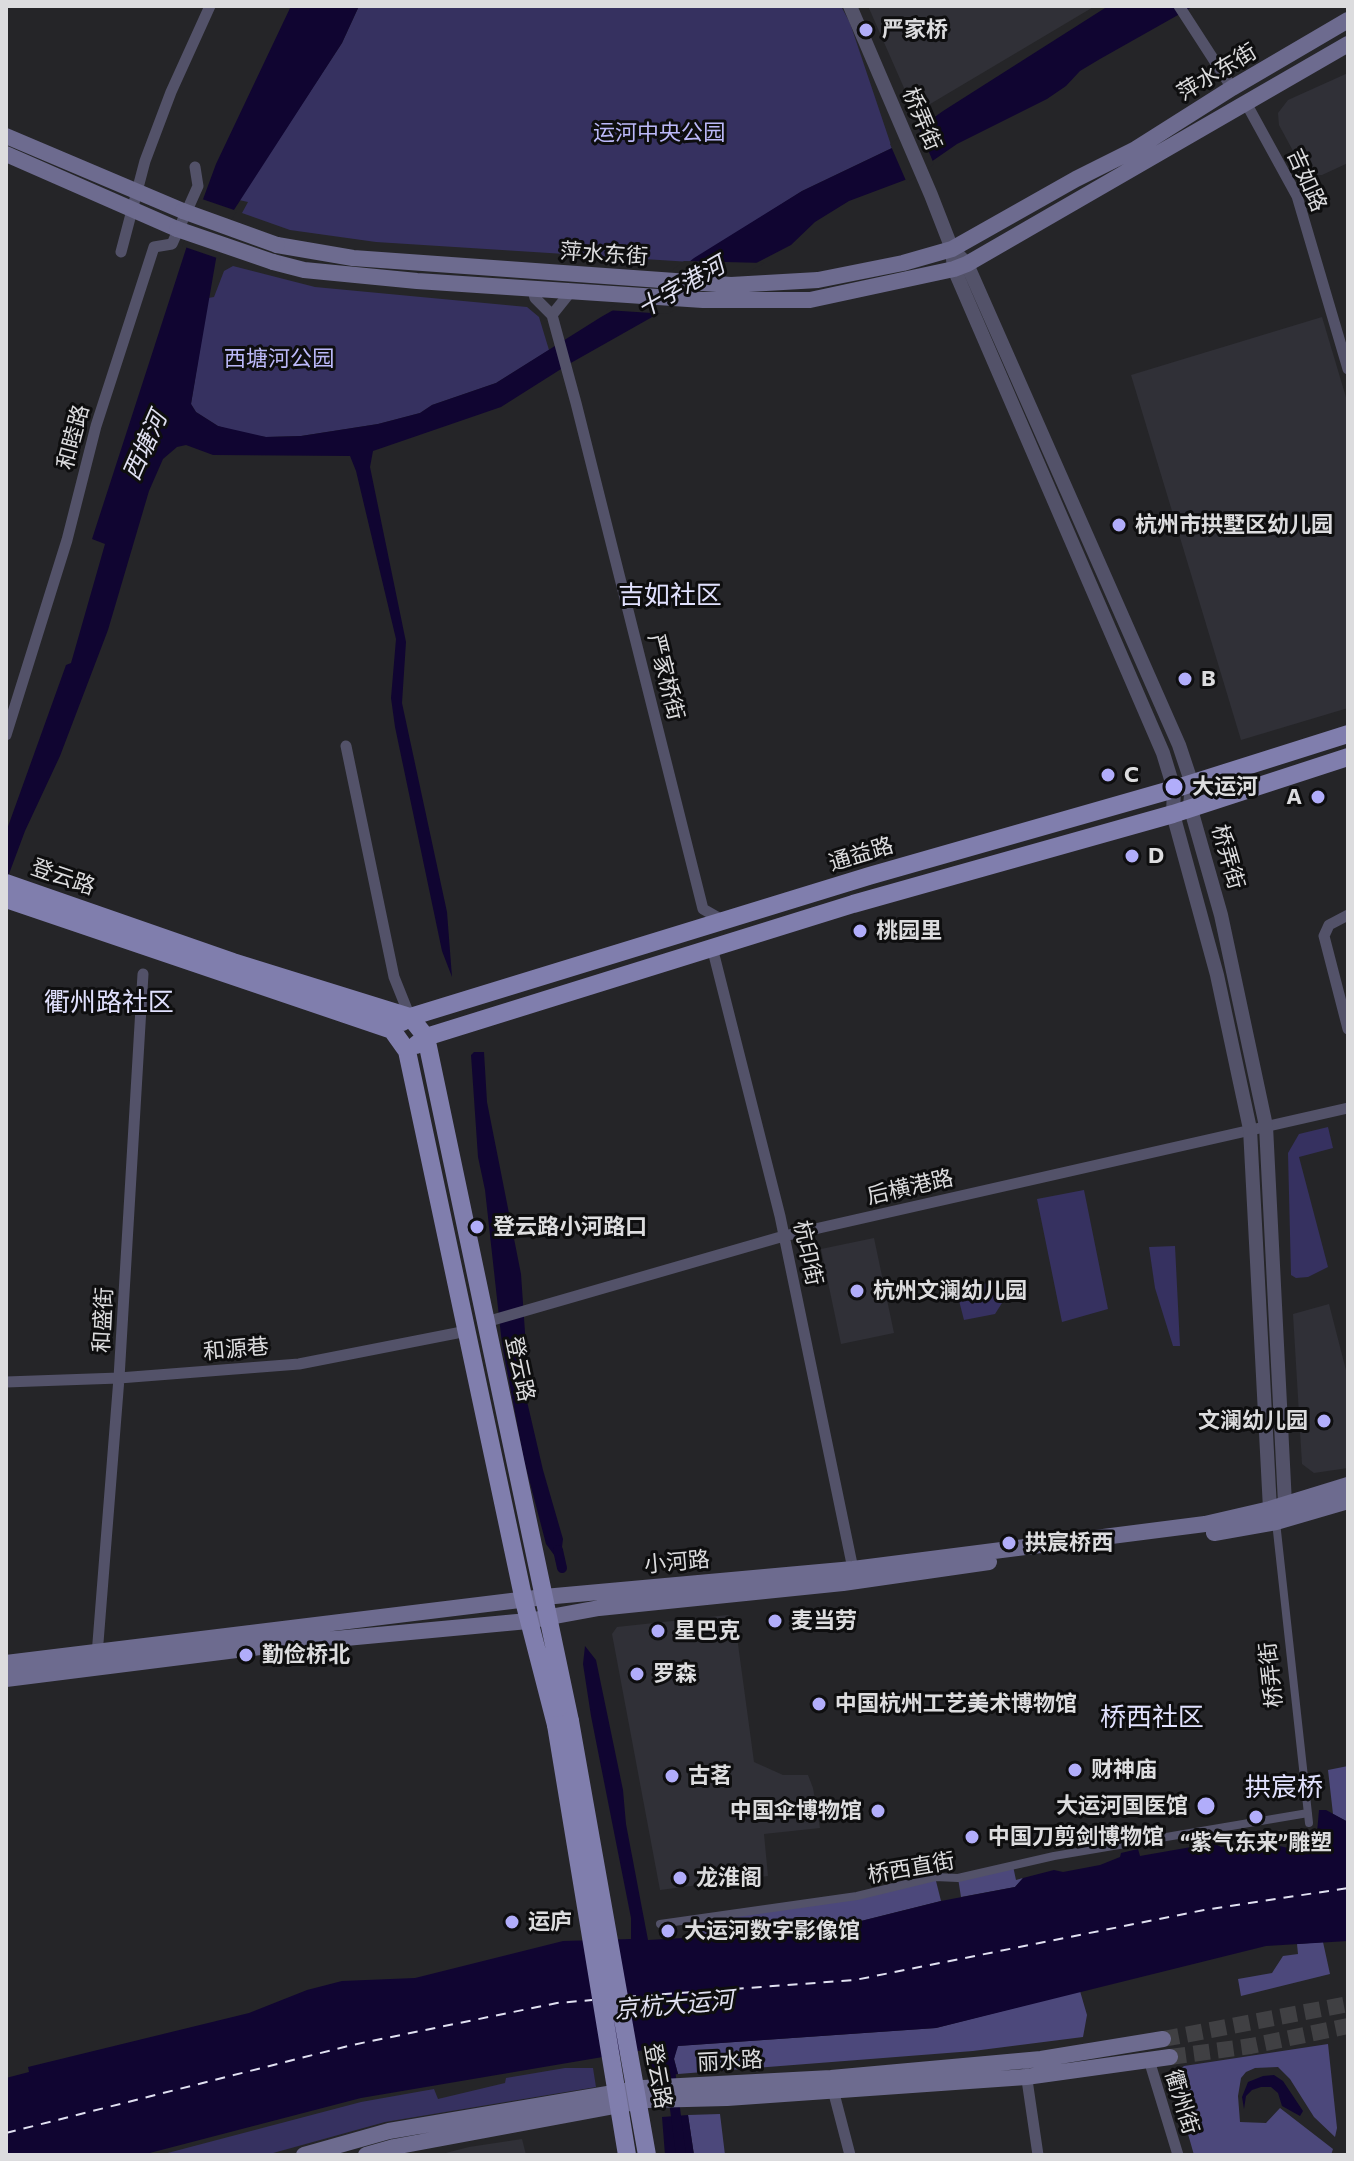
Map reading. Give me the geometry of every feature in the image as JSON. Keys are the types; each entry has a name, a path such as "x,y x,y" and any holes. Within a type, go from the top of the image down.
{"main road":[{"name":"萍水东街","path":"6,136 135,201 177,229 304,270 417,281 572,290 601,284 731,285 818,280 903,263 952,249 1134,150 1348,20"},
{"name":"萍水东街","path":"6,154 135,201 183,211 277,245 353,258 601,284 730,302 810,300 960,266 1348,44"},
{"name":"通益路","path":"392,1030 410,1017 882,872 1183,787 1348,734"},
{"name":"通益路","path":"407,1051 426,1037 712,947 895,891 1182,810 1348,757"},
{"name":"登云路","path":"6,883 392,1030 407,1051 528,1621 563,1723 647,2155"},
{"name":"登云路","path":"6,899 232,969 410,1017 426,1037 494,1320 548,1618 627,2155"},
{"name":"小河路","path":"6,1663 98,1660 528,1621 599,1608 840,1583 1194,1536 1348,1485"},
{"name":"小河路","path":"6,1679 98,1660 544,1597 853,1569 1205,1524 1348,1501"},
{"name":"丽水路","path":"1026,2069 1163,2039"},
{"name":"丽水路","path":"304,2155 389,2131 645,2094 832,2085 1170,2057"},
{"name":"丽水路","path":"366,2155 645,2094"}],"street":[{"path":"121,252 145,161 171,92 210,6"},
{"name":"桥弄街","path":"850,6 1163,753 1183,787 1182,810 1250,1129 1277,1511 1309,1818"},
{"path":"1179,6 1232,88"},
{"name":"吉如路","path":"1246,103 1297,196 1348,369"},
{"name":"和睦路","path":"6,735 67,540 96,426 149,262 154,247 172,244 198,186 195,167"},
{"name":"严家桥街","path":"532,287 535,298 552,315 703,909"},
{"path":"552,315 572,290"},
{"path":"346,746 394,977 410,1017"},
{"name":"桥弄街","path":"1182,810 1221,915 1266,1126 1277,1511"},
{"path":"687,932 703,909 724,921"},
{"path":"1348,915 1329,925 1324,936 1348,1029"},
{"name":"杭印街","path":"712,947 784,1236 853,1569"},
{"name":"和盛街","path":"98,1660 119,1378 143,974"},
{"name":"后横港路","path":"494,1320 784,1236 1348,1108"},
{"name":"和源巷","path":"6,1382 119,1378 299,1364 467,1331"},
{"name":"桥西直街","path":"660,1924 857,1896 935,1877 958,1878 1054,1856 1309,1818"},
{"name":"衢州街","path":"1149,2060 1178,2155"},
{"path":"1026,2069 1038,2155"},
{"path":"832,2085 850,2155"}],"shaded area":[{"path":"868,6 1095,6 915,113"},
{"path":"1348,73 1348,163 1322,175 1306,175 1279,125 1278,113 1288,100"},
{"path":"1322,317 1348,404 1348,708 1241,740 1131,375"},
{"name":"杭州文澜幼儿园","path":"874,1238 894,1333 841,1344 821,1249"},
{"name":"文澜幼儿园","path":"1329,1304 1348,1378 1348,1468 1314,1473 1302,1464 1293,1314"},
{"path":"728,1615 735,1622 754,1762 783,1775 808,1775 820,1828 764,1834 768,1876 660,1890 612,1634 617,1627"},
{"path":"1348,1766 1348,1822 1333,1814 1328,1770"},
{"path":"1013,1866 1016,1880 1023,1878 1015,1887 961,1897 958,1878"},
{"path":"935,1877 941,1901 825,1930 701,1937 698,1919 857,1896"},
{"path":"1323,1942 1330,1974 1241,1996 1238,1979 1272,1973 1283,1956 1298,1954 1297,1944"},
{"path":"1080,1991 1087,2015 1083,2037 973,2051 678,2074 674,2059 677,2046 936,2028"},
{"path":"1328,2044 1337,2128 1335,2137 1314,2117 1290,2079 1278,2067 1255,2068 1246,2072 1241,2078 1238,2096 1240,2122 1266,2123 1280,2108 1333,2149 1331,2155 1194,2155 1180,2106 1177,2072 1184,2066"},
{"path":"720,2114 725,2155 694,2155 688,2115"},
{"path":"522,2139 526,2155 438,2155 469,2147"}],"green space":[{"name":"运河中央公园","path":"359,6 841,6 850,23 892,148 802,191 691,262 376,242 290,230 242,213 248,202 239,200 342,43"},
{"name":"西塘河公园","path":"233,266 315,287 527,307 539,317 549,350 496,383 432,405 420,413 378,424 301,436 243,434 218,426 196,412 191,404 208,298 214,297 224,271"},
{"path":"1328,1127 1333,1148 1299,1157 1328,1267 1308,1277 1296,1278 1291,1275 1288,1153 1299,1134"},
{"path":"1084,1190 1108,1309 1062,1322 1037,1199"},
{"path":"1175,1246 1180,1346 1173,1346 1155,1288 1149,1247"},
{"path":"998,1281 1002,1303 995,1314 964,1320 956,1289"},
{"path":"565,2068 593,2068 596,2087 385,2122 266,2155 160,2155 361,2102 434,2089 438,2099 505,2083 506,2078"}],"water":[{"path":"291,6 359,6 342,43 221,230 191,404 196,412 218,426 266,437 301,436 378,424 420,413 432,405 496,383 666,280 694,258 802,191 892,148 943,111 1105,8 1194,6 1080,71 1047,99 957,144 905,180 849,201 815,222 791,245 654,316 501,407 373,451 370,467 406,642 402,703 447,912 452,977 442,951 395,727 391,698 396,639 350,456 213,455 186,445 177,447 163,459 149,491 108,630 60,756 25,831 6,882 6,832 66,665 71,663 105,544 92,539 195,221 216,164"},
{"path":"484,1052 487,1102 521,1274 526,1347 516,1354 563,1539 560,1563 546,1544 524,1460 502,1344 485,1190 478,1157 471,1055"},
{"name":"京杭大运河","path":"585,1646 596,1660 623,1790 626,1824 648,1940 825,1930 941,1901 1015,1887 1023,1878 1054,1870 1063,1872 1100,1865 1120,1857 1121,1853 1138,1849 1140,1856 1214,1843 1221,1847 1259,1841 1288,1848 1310,1843 1317,1833 1319,1810 1326,1810 1348,1822 1348,1941 1266,1946 936,2028 678,2046 674,2059 678,2074 657,2077 644,2050 361,2098 142,2155 6,2155 6,2078 29,2072 28,2067 249,2013 307,1990 342,1981 415,1978 563,1941 631,1939 631,1918 591,1716 583,1664"},
{"path":"1274,2075 1283,2081 1303,2111 1300,2116 1282,2106 1278,2093 1271,2087 1252,2090 1246,2096 1244,2109 1242,2097 1248,2082"},
{"path":"688,2115 694,2155 665,2155 662,2117"}],"pier":[{"path":"917,124 934,164 907,183 890,144"},
{"path":"199,198 237,211 225,231 220,259 182,246"},
{"path":"684,261 765,263 667,314 606,310 663,277"}],"waterway":[{"path":"558,1550 562,1568"},
{"path":"669,2062 681,2155"}],"ferry route":[{"path":"626,1997 855,1980 1204,1910 1348,1888"},
{"path":"6,2133 352,2045 557,2003 592,2000"}],"tunnel":[{"path":"1163,2039 1348,2004"},
{"path":"1170,2057 1251,2046 1348,2026"}],"place":[{"name":"严家桥","path":"866,30"},
{"name":"杭州市拱墅区幼儿园","path":"1119,525"},
{"name":"B","path":"1185,679"},
{"name":"C","path":"1108,775"},
{"name":"大运河","path":"1174,787"},
{"name":"A","path":"1318,797"},
{"name":"D","path":"1132,856"},
{"name":"桃园里","path":"860,931"},
{"name":"登云路小河路口","path":"477,1227"},
{"name":"杭州文澜幼儿园","path":"857,1291"},
{"name":"文澜幼儿园","path":"1324,1421"},
{"name":"拱宸桥西","path":"1009,1543"},
{"name":"麦当劳","path":"775,1621"},
{"name":"星巴克","path":"658,1631"},
{"name":"勤俭桥北","path":"246,1655"},
{"name":"罗森","path":"637,1674"},
{"name":"中国杭州工艺美术博物馆","path":"819,1704"},
{"name":"财神庙","path":"1075,1770"},
{"name":"古茗","path":"672,1776"},
{"name":"大运河国医馆","path":"1206,1806"},
{"name":"中国伞博物馆","path":"878,1811"},
{"name":"“紫气东来”雕塑","path":"1256,1817"},
{"name":"中国刀剪剑博物馆","path":"972,1837"},
{"name":"龙淮阁","path":"680,1878"},
{"name":"运庐","path":"512,1922"},
{"name":"大运河数字影像馆","path":"668,1931"}],"district":[{"name":"吉如社区","path":"670,595"},
{"name":"衢州路社区","path":"109,1002"},
{"name":"桥西社区","path":"1152,1717"},
{"name":"拱宸桥","path":"1284,1787"}],"water label":[{"name":"十字港河","path":"681,287"},
{"name":"西塘河","path":"145,446"}]}
